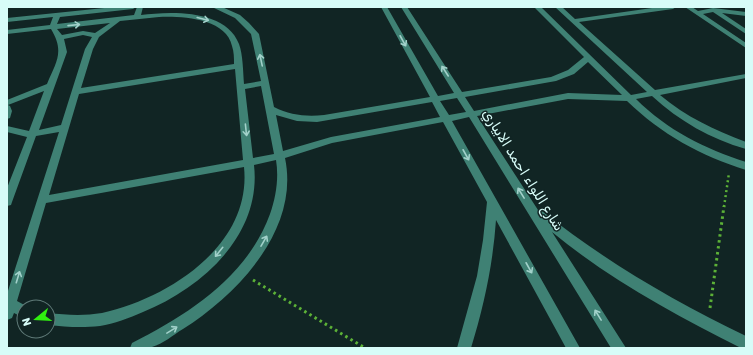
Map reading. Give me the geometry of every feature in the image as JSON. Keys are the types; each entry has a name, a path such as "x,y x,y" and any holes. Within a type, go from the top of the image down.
{"street":[{"path":"7,20 133,7"},
{"path":"137,18 140,7"},
{"path":"137,348 184,322 225,290 242,273 258,251 270,230 278,210 283,190 283,173 280,156 256,38 250,26 235,14 215,7"},
{"path":"384,7 573,348"},
{"name":"شارع اللواء احمد الابياري","path":"404,7 619,348"},
{"path":"537,7 647,116 692,146 746,166"},
{"path":"573,21 673,7"},
{"path":"688,7 746,46"},
{"path":"697,13 710,9 746,14"},
{"path":"710,9 746,32"},
{"path":"546,16 561,10 670,109 704,129 746,146"},
{"path":"53,27 58,14"},
{"path":"7,32 165,15 184,16 201,18 218,24 224,28 236,45 250,162 249,193 236,228 216,256 186,283 149,304 110,317 71,322 56,320"},
{"path":"9,309 89,49 96,36 111,24 121,19"},
{"path":"7,202 63,52 64,46 53,27"},
{"path":"60,38 81,33 96,36"},
{"path":"738,40 746,39"},
{"path":"271,109 289,117 312,120 553,79 571,72 588,58"},
{"path":"76,92 238,66"},
{"path":"42,200 250,162 280,156 330,140 568,96 629,98 746,76"},
{"path":"241,87 266,82"},
{"path":"7,103 50,86"},
{"path":"7,108 7,116"},
{"path":"7,129 32,134 64,128"},
{"path":"464,348 482,287 488,256 492,202"},
{"path":"530,208 606,266 707,325 746,343"}],"path":[{"path":"707,325 731,161"},
{"path":"242,273 365,348"}]}
